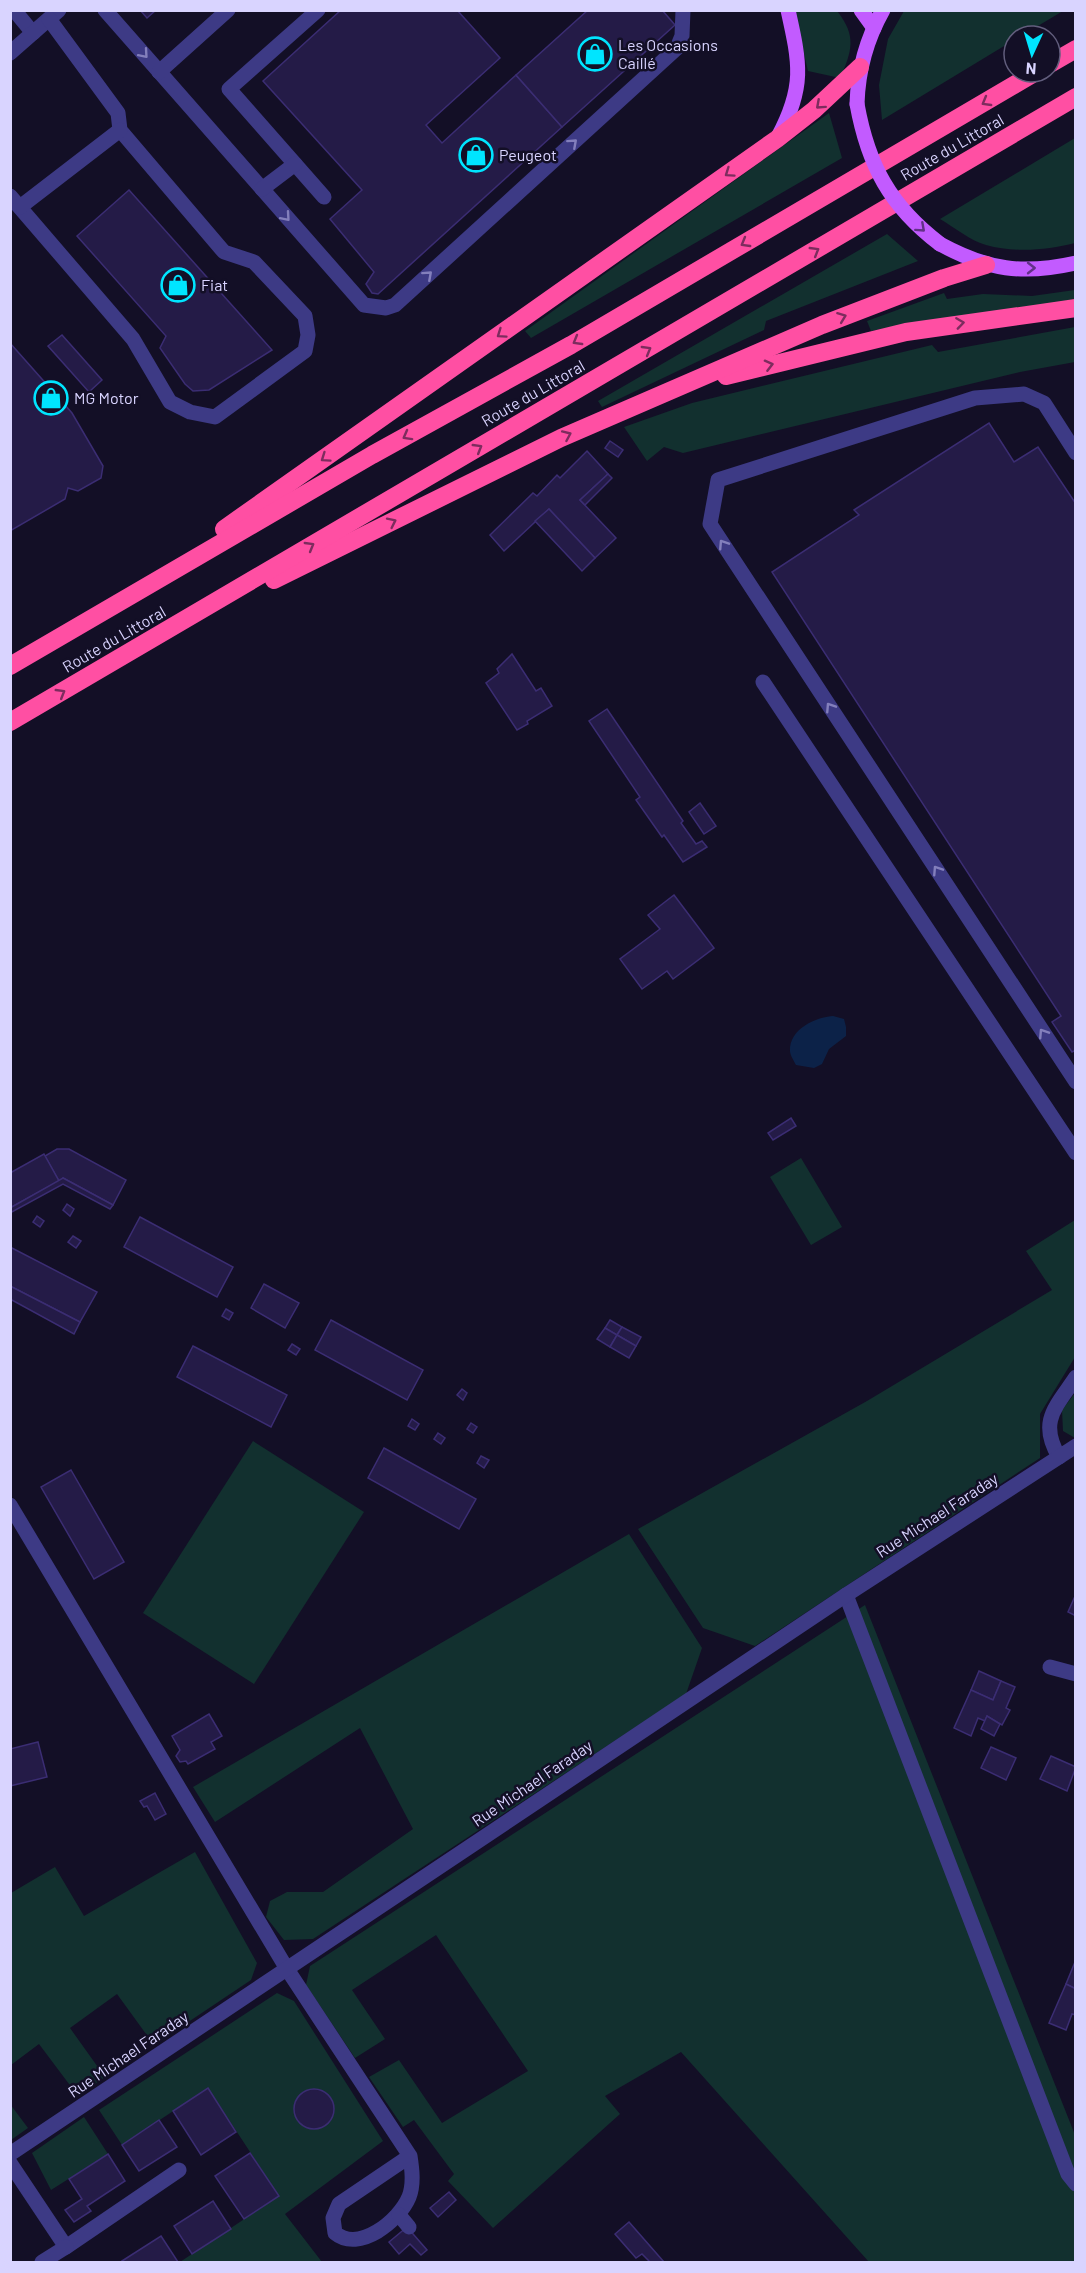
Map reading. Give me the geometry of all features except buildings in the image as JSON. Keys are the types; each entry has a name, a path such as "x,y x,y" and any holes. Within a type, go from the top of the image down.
{"highway":[{"path":"1062,57 1076,49"},
{"path":"125,599 777,139 814,110 860,67"},
{"name":"Route du Littoral","path":"10,666 372,455 571,345 1016,84"},
{"name":"Route du Littoral","path":"10,722 1076,97"},
{"path":"133,650 561,438 822,325 944,278 986,265"},
{"path":"672,390 906,332 1076,308"}],"main road":[{"path":"777,139 788,118 798,86 799,64 788,10"},
{"path":"861,10 874,28"},
{"path":"884,10 874,28 860,67 858,104 866,144 880,179 901,209 940,244 986,265 1036,269 1076,263"}],"street":[{"path":"14,10 33,33"},
{"path":"105,10 364,305 386,308 395,305 677,48 682,36 683,10"},
{"path":"159,72 228,10"},
{"path":"318,10 229,89 324,197"},
{"path":"10,53 54,15 118,113 120,130 224,252 254,262 305,316 308,335 305,351 215,417 190,412 170,402 133,339 15,202 120,130"},
{"path":"262,189 294,164"},
{"path":"1076,453 1044,403 1024,394 975,398 718,480 710,524 1076,1082"},
{"path":"763,682 1076,1153"},
{"path":"1059,1457 1051,1443 1048,1419 1076,1377"},
{"name":"Rue Michael Faraday","path":"10,2154 846,1595 1076,1446"},
{"path":"10,1505 287,1969 410,2156 413,2175 410,2196 399,2215 364,2239 350,2241 335,2233 333,2218 339,2204 410,2156"},
{"path":"846,1595 1068,2174 1076,2184"},
{"path":"1050,1667 1076,1674"},
{"path":"10,2163 66,2247"},
{"path":"42,2262 179,2170"},
{"path":"399,2215 409,2227"}],"green space":[{"path":"904,10 1063,11 1041,24 1002,24 1002,47 882,120 879,85 888,39"},
{"path":"794,11 837,11 848,28 850,36 850,52 840,78 808,71"},
{"path":"829,113 842,158 531,338 525,331"},
{"path":"1075,138 1075,243 1031,250 1008,249 974,240 940,219"},
{"path":"887,234 918,261 766,321 764,330 602,407 598,401"},
{"path":"1075,290 1075,301 912,323 871,331 867,321 944,293 947,299 983,294 1032,296"},
{"path":"1075,327 1075,362 1020,372 683,453 664,447 647,461 624,427 692,403 932,345 938,352"},
{"path":"801,1158 842,1227 811,1245 770,1177"},
{"path":"1075,1220 1075,1357 1040,1414 1040,1458 755,1646 703,1628 638,1529 867,1401 1052,1290 1026,1251"},
{"path":"1075,1393 1075,1438 1063,1431 1062,1410"},
{"path":"253,1441 364,1512 254,1684 143,1613"},
{"path":"629,1534 702,1648 686,1694 313,1939 284,1940 266,1917 270,1901 287,1892 323,1892 413,1829 360,1728 215,1822 193,1787"},
{"path":"865,1605 1075,2135 1075,2262 869,2262 681,2052 605,2096 620,2114 493,2228 448,2181 454,2174 414,2120 403,2127 369,2077 399,2060 442,2123 528,2071 436,1935 352,1990 385,2039 355,2058 306,1985 310,1966"},
{"path":"195,1852 257,1963 251,1980 154,2045 117,1994 70,2028 105,2077 78,2096 39,2044 11,2065 11,1893 55,1867 84,1916"},
{"path":"277,1993 294,2001 383,2141 285,2214 322,2262 180,2262 279,2196 208,2088 122,2145 99,2110"},
{"path":"10,2104 28,2128 11,2140 10,2140"},
{"path":"84,2117 108,2154 51,2190 32,2153"}],"water":[{"path":"833,1016 844,1019 846,1036 829,1049 822,1064 814,1068 796,1065 790,1051 794,1036 812,1022"}],"place":[{"name":"Les Occasions Caillé","path":"595,54"},
{"name":"Peugeot","path":"476,155"},
{"name":"Fiat","path":"178,285"},
{"name":"MG Motor","path":"51,398"}]}
